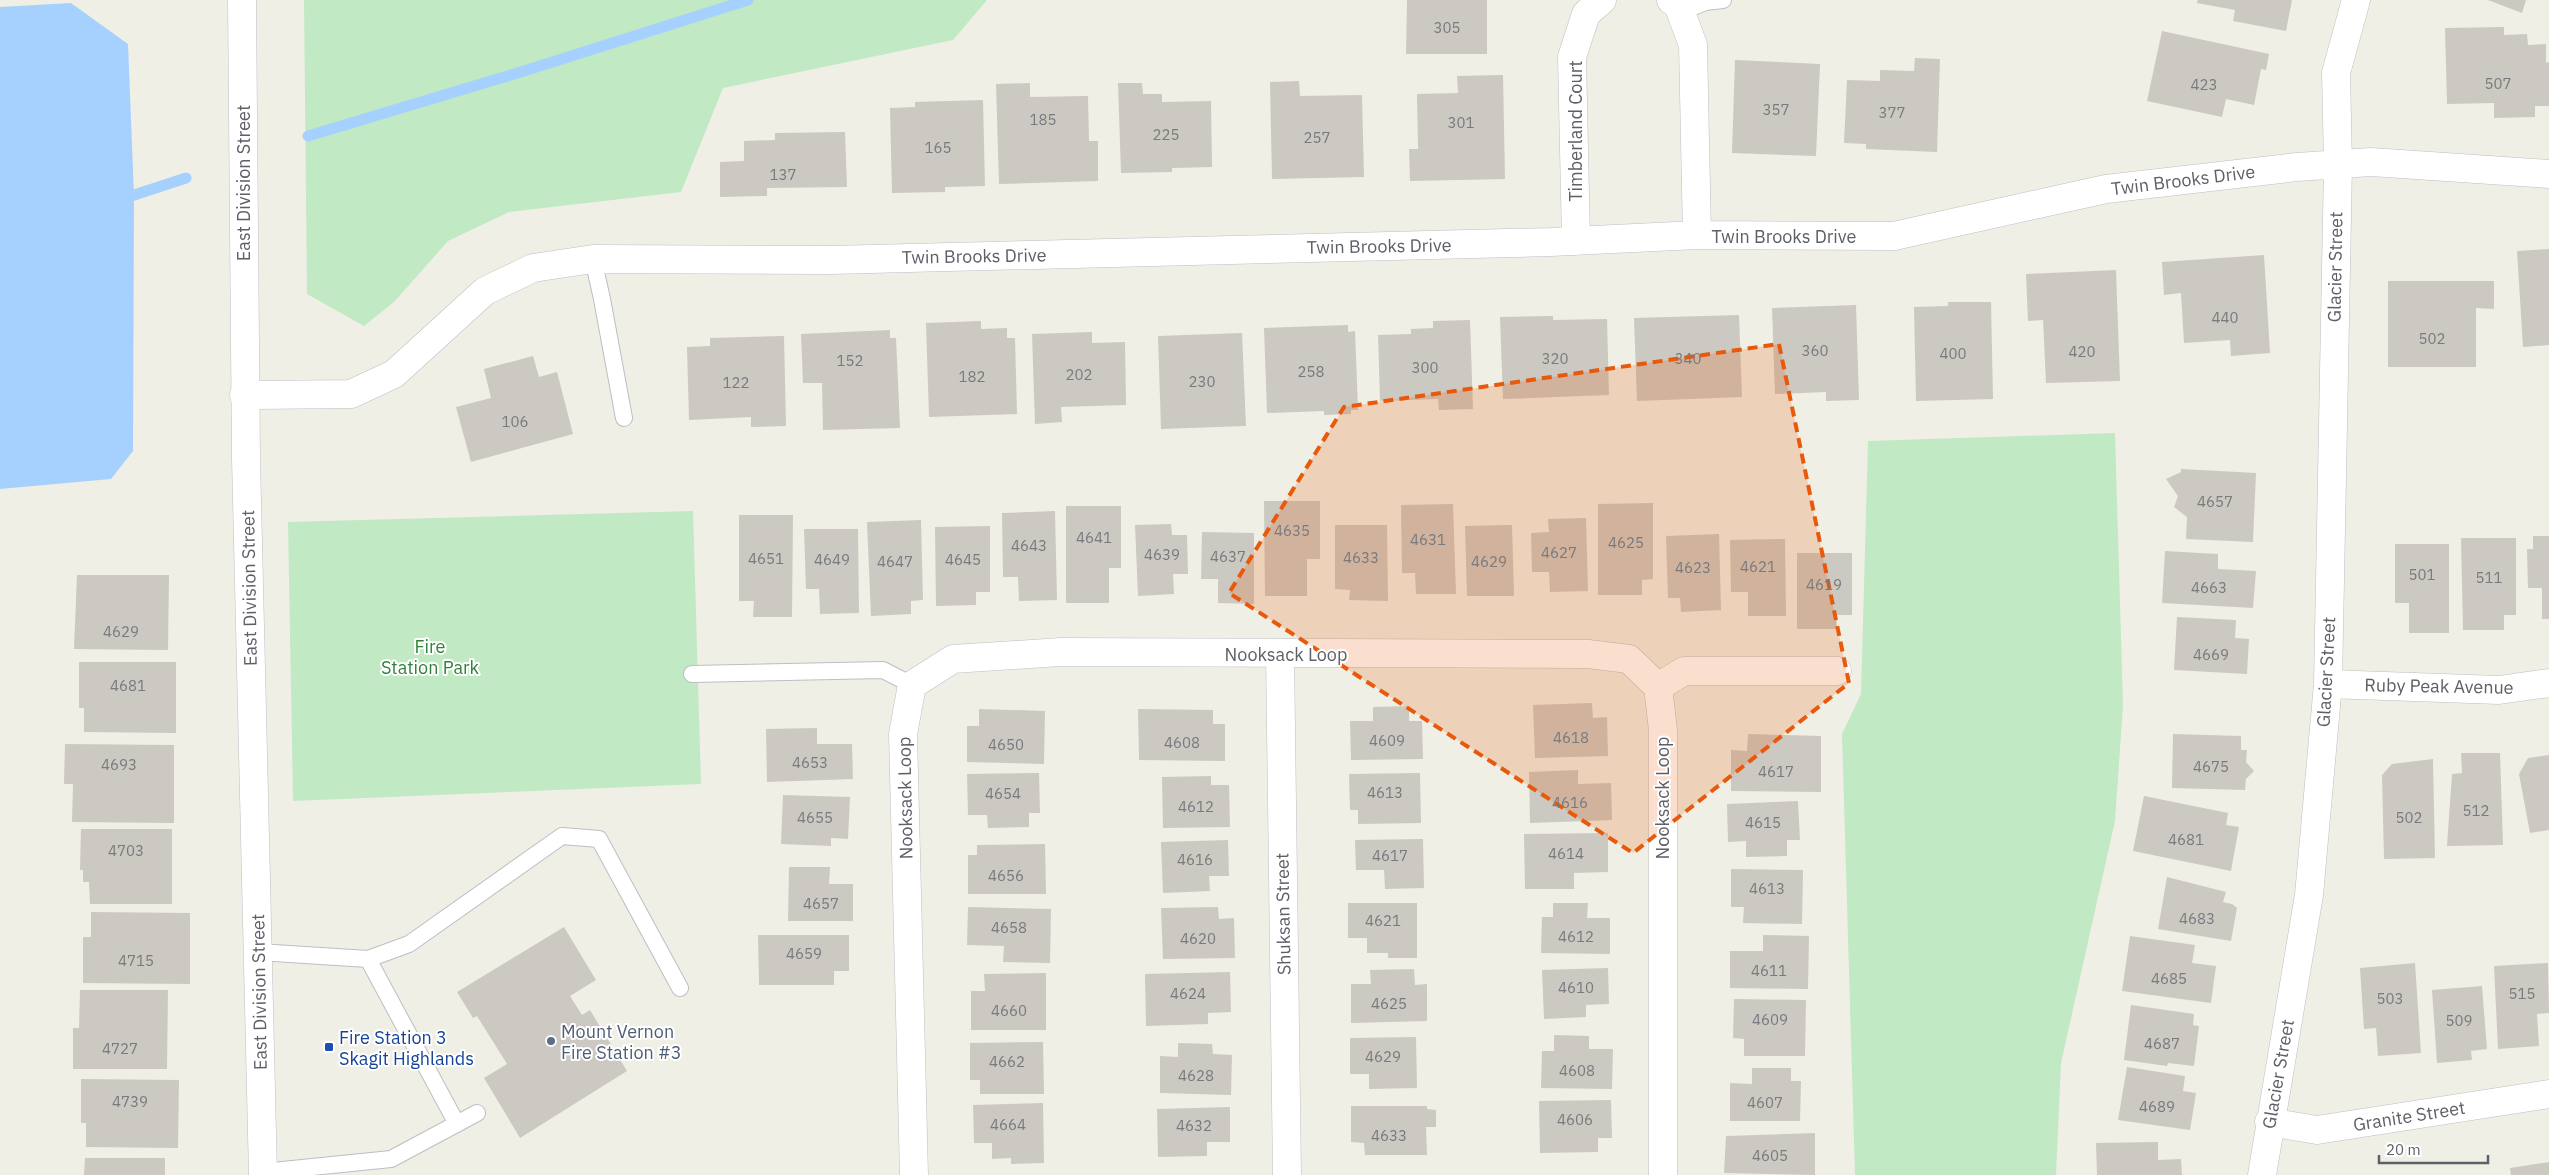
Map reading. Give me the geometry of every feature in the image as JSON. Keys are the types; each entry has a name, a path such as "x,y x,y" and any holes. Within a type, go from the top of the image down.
{"street":[{"name":"East Division Street","path":"242,0 244,395 263,1173"},
{"name":"Timberland Court","path":"1576,241 1572,57 1586,14 1602,0"},
{"name":"Glacier Street","path":"2262,1175 2269,1122 2309,895 2328,684 2338,165 2336,73 2356,0"},
{"path":"1676,6 1694,45 1697,235"},
{"name":"Twin Brooks Drive","path":"244,395 351,394 394,374 485,291 532,268 593,259 831,260 1576,241 1697,235 1894,236 2106,189 2297,167 2372,162 2549,174"},
{"name":"Nooksack Loop","path":"914,1175 903,734 912,685 953,659 1061,652 1588,654 1629,659 1658,687 1663,730 1663,1175"},
{"name":"Shuksan Street","path":"1280,654 1287,1175"},
{"path":"1658,687 1684,671 1837,672"},
{"name":"Ruby Peak Avenue","path":"2328,684 2499,690 2549,684"},
{"name":"Granite Street","path":"2269,1122 2317,1130 2549,1094"}],"lane":[{"path":"1676,6 1723,0"},
{"path":"593,259 624,418"},
{"path":"692,674 883,670 912,685"},
{"path":"258,952 368,959 409,944 562,836 599,839 680,988"},
{"path":"368,959 457,1124"},
{"path":"263,1173 390,1160 477,1113"}],"highlighted area":[{"path":"1779,344 1849,683 1633,853 1229,593 1344,407"}],"green space":[{"path":"304,0 987,0 953,40 723,88 681,192 509,212 448,241 395,301 364,326 307,294"},
{"path":"2115,433 2123,705 2115,821 2061,1063 2056,1175 1855,1175 1842,734 1861,694 1868,441"},
{"name":"Fire Station Park","path":"693,511 701,784 293,801 288,522"}],"water":[{"path":"71,3 128,44 134,195 133,451 111,479 0,489 0,7"}],"building":[{"path":"1407,0 1487,0 1487,54 1406,54"},
{"path":"2198,0 2292,0 2286,31 2233,21 2235,10 2197,3"},
{"path":"2488,0 2526,0 2522,13"},
{"path":"2504,27 2504,35 2527,34 2528,45 2546,44 2546,63 2549,62 2549,106 2535,106 2535,117 2494,118 2494,103 2447,104 2445,28"},
{"path":"2162,31 2269,54 2266,70 2261,69 2254,105 2226,99 2222,117 2147,101"},
{"path":"1915,58 1940,59 1937,152 1866,149 1866,144 1844,143 1847,80 1880,81 1880,70 1914,71"},
{"path":"1735,60 1820,64 1816,156 1732,153"},
{"path":"1503,75 1505,179 1410,181 1409,149 1418,149 1417,94 1458,93 1457,76"},
{"path":"1299,81 1300,96 1362,95 1364,177 1272,179 1270,82"},
{"path":"1030,83 1030,97 1088,96 1089,141 1098,141 1098,181 999,184 996,84"},
{"path":"1118,83 1142,83 1143,94 1162,94 1162,102 1211,101 1212,167 1172,168 1172,172 1121,173"},
{"path":"983,100 985,186 945,187 945,192 892,193 890,108 915,107 915,102"},
{"path":"845,132 847,187 767,188 767,196 720,197 720,162 744,161 744,141 775,140 775,133"},
{"path":"2549,249 2549,345 2523,347 2517,251"},
{"path":"2264,255 2270,353 2231,356 2230,340 2184,343 2181,293 2164,295 2162,262"},
{"path":"2116,270 2120,381 2046,383 2043,320 2028,321 2026,274"},
{"path":"2388,281 2494,281 2494,309 2476,308 2476,367 2388,367"},
{"path":"1948,302 1991,302 1993,399 1916,401 1914,307 1948,306"},
{"path":"1856,305 1859,400 1826,401 1826,392 1775,394 1772,308"},
{"path":"1739,315 1742,397 1637,401 1634,318"},
{"path":"1553,316 1553,320 1607,319 1609,395 1503,399 1500,317"},
{"path":"1470,320 1473,409 1439,410 1438,399 1380,401 1378,335 1411,334 1411,329 1433,328 1433,321"},
{"path":"981,321 981,329 1007,328 1007,338 1015,338 1017,414 929,417 926,323"},
{"path":"1348,325 1348,332 1355,331 1358,410 1351,410 1351,414 1324,415 1324,411 1267,413 1264,328"},
{"path":"890,330 890,338 896,338 900,428 823,430 822,383 803,383 801,334"},
{"path":"1092,332 1092,343 1125,342 1126,405 1061,407 1062,422 1035,424 1032,334"},
{"path":"1242,333 1246,426 1161,429 1158,336"},
{"path":"784,336 786,426 751,427 751,417 689,420 687,347 710,346 710,338"},
{"path":"533,356 539,377 557,372 573,434 471,462 456,407 491,398 484,369"},
{"path":"2181,469 2256,473 2253,542 2186,539 2187,517 2174,507 2178,496 2166,479 2181,472"},
{"path":"1264,501 1320,501 1320,559 1307,559 1307,596 1265,596"},
{"path":"1653,503 1653,579 1642,580 1642,595 1598,595 1598,504"},
{"path":"1453,504 1456,594 1416,594 1415,573 1402,573 1401,505"},
{"path":"1066,506 1121,506 1121,568 1109,568 1109,603 1066,603"},
{"path":"1055,511 1057,600 1019,601 1018,577 1003,577 1002,513"},
{"path":"739,515 793,515 792,617 753,617 754,601 739,601"},
{"path":"1586,518 1588,591 1550,592 1549,572 1532,572 1531,533 1549,532 1548,519"},
{"path":"921,520 923,600 911,601 911,614 871,616 867,522"},
{"path":"1171,524 1172,535 1187,535 1188,574 1173,574 1174,594 1138,596 1135,525"},
{"path":"1335,525 1387,525 1388,601 1349,600 1350,590 1335,589"},
{"path":"1512,525 1514,596 1467,596 1465,526"},
{"path":"990,526 990,592 976,592 976,605 936,606 935,527"},
{"path":"804,529 858,529 859,613 820,614 819,589 806,589"},
{"path":"1202,532 1254,533 1254,604 1218,603 1218,579 1201,579"},
{"path":"1719,534 1721,610 1681,612 1680,598 1668,598 1666,536"},
{"path":"2533,536 2549,536 2549,619 2542,619 2542,588 2528,588 2527,549 2533,549"},
{"path":"2461,538 2516,538 2516,615 2504,615 2504,630 2463,630"},
{"path":"1785,539 1786,616 1748,616 1748,592 1731,592 1730,540"},
{"path":"2395,544 2449,544 2449,633 2409,633 2409,603 2395,603"},
{"path":"2165,551 2218,554 2218,569 2256,571 2253,608 2162,603"},
{"path":"1797,553 1852,553 1852,615 1837,615 1836,629 1797,629"},
{"path":"77,575 169,575 168,650 74,649"},
{"path":"2177,617 2236,620 2235,638 2249,639 2247,674 2174,670"},
{"path":"79,662 176,662 176,733 84,732 84,708 79,708"},
{"path":"1592,703 1593,718 1607,717 1608,756 1535,758 1533,705"},
{"path":"1409,706 1409,721 1422,721 1423,759 1351,760 1350,721 1373,721 1373,707"},
{"path":"979,709 1045,711 1044,764 967,762 967,726 979,726"},
{"path":"1138,709 1213,710 1213,724 1225,724 1225,761 1139,760"},
{"path":"817,728 817,744 852,744 853,779 767,782 766,729"},
{"path":"1748,734 1821,736 1821,792 1731,791 1731,750 1747,751"},
{"path":"2173,734 2241,736 2241,750 2247,750 2246,762 2254,771 2246,779 2245,790 2172,788"},
{"path":"65,744 174,745 174,823 72,822 73,784 64,784"},
{"path":"2461,753 2500,753 2503,845 2447,846 2452,774 2462,773"},
{"path":"2549,755 2549,830 2530,833 2519,774 2528,758"},
{"path":"2433,759 2435,858 2384,859 2382,775 2392,764"},
{"path":"1578,770 1578,784 1611,783 1612,820 1530,823 1529,772"},
{"path":"1039,773 1040,813 1029,813 1029,827 988,828 987,815 968,815 967,774"},
{"path":"1420,773 1421,823 1358,824 1358,810 1350,810 1349,774"},
{"path":"1211,776 1211,785 1229,785 1230,827 1163,828 1162,777"},
{"path":"783,795 850,797 848,839 831,838 831,846 781,844"},
{"path":"2144,796 2228,813 2226,825 2239,827 2231,871 2133,851"},
{"path":"1798,801 1800,840 1787,840 1787,856 1746,857 1746,841 1728,842 1727,804"},
{"path":"81,829 172,829 172,904 90,904 89,882 83,882 83,870 80,870"},
{"path":"1608,833 1608,872 1574,873 1574,889 1525,889 1524,834"},
{"path":"1423,839 1424,888 1385,889 1384,870 1356,870 1355,840"},
{"path":"1228,840 1229,876 1209,876 1210,891 1163,893 1161,842"},
{"path":"1045,844 1046,894 968,894 968,855 977,855 977,845"},
{"path":"789,867 830,867 829,884 853,884 853,921 788,921"},
{"path":"1731,869 1803,870 1802,924 1743,923 1744,907 1731,907"},
{"path":"2167,877 2226,892 2223,902 2232,904 2237,908 2231,941 2158,929"},
{"path":"1348,903 1417,903 1417,958 1388,958 1388,953 1367,953 1367,938 1348,938"},
{"path":"1553,903 1588,903 1587,918 1610,918 1610,954 1541,953 1542,917 1553,917"},
{"path":"968,907 1051,909 1050,963 1003,962 1004,946 967,945"},
{"path":"1218,907 1219,919 1234,918 1235,958 1163,959 1161,908"},
{"path":"91,912 190,913 190,984 83,983 83,937 91,937"},
{"name":"Mount Vernon Fire Station #3","path":"564,927 596,980 570,996 582,1015 590,1010 627,1071 520,1138 484,1078 507,1064 477,1016 473,1018 457,992"},
{"path":"758,935 849,935 849,971 834,971 834,985 759,985"},
{"path":"1763,935 1809,936 1808,989 1730,988 1730,951 1763,951"},
{"path":"2130,936 2195,945 2192,963 2216,966 2211,1003 2122,991"},
{"path":"2415,963 2421,1053 2378,1056 2376,1028 2364,1029 2360,968"},
{"path":"2548,963 2549,1013 2537,1014 2539,1046 2498,1049 2494,966"},
{"path":"1608,968 1609,1004 1586,1005 1586,1017 1544,1019 1542,970"},
{"path":"1414,969 1415,985 1427,984 1427,1021 1351,1023 1351,984 1371,984 1370,970"},
{"path":"1230,972 1231,1012 1208,1013 1208,1024 1146,1026 1145,974"},
{"path":"1046,973 1046,1030 971,1030 971,991 985,991 984,974"},
{"path":"2482,986 2487,1049 2471,1051 2472,1060 2437,1063 2432,990"},
{"path":"80,990 168,990 167,1069 73,1069 73,1028 79,1028"},
{"path":"1734,999 1806,1000 1805,1056 1744,1056 1744,1039 1733,1038"},
{"path":"2131,1005 2194,1014 2193,1025 2199,1026 2194,1066 2168,1063 2167,1066 2124,1060"},
{"path":"1554,1035 1589,1036 1589,1049 1613,1049 1612,1089 1541,1088 1542,1051 1554,1051"},
{"path":"1416,1037 1417,1088 1369,1089 1369,1074 1350,1074 1350,1038"},
{"path":"1043,1042 1044,1094 980,1094 980,1080 970,1080 970,1043"},
{"path":"1178,1043 1212,1044 1213,1054 1232,1055 1231,1095 1160,1093 1160,1056 1178,1057"},
{"path":"2127,1067 2185,1076 2183,1091 2196,1093 2190,1130 2118,1120"},
{"path":"1752,1068 1791,1068 1791,1081 1801,1081 1800,1121 1730,1121 1730,1083 1752,1084"},
{"path":"81,1079 179,1080 178,1148 86,1147 86,1123 81,1123"},
{"path":"1611,1100 1612,1138 1598,1138 1598,1152 1540,1153 1539,1101"},
{"path":"1043,1103 1044,1163 1011,1164 1011,1158 992,1159 992,1143 974,1143 973,1105"},
{"path":"1351,1106 1427,1106 1427,1109 1436,1110 1436,1127 1426,1127 1427,1155 1365,1155 1364,1143 1351,1142"},
{"path":"1230,1107 1230,1142 1207,1142 1207,1156 1158,1157 1157,1109"},
{"path":"1815,1133 1815,1175 1724,1173 1726,1136"},
{"path":"2158,1142 2158,1160 2181,1159 2182,1175 2097,1175 2096,1143"},
{"path":"85,1158 165,1158 165,1175 84,1175"},
{"path":"2549,1162 2549,1175 2511,1175 2510,1168"}],"waterway":[{"path":"308,136 524,71 748,0"},
{"path":"119,200 186,178"}],"place":[{"name":"Mount Vernon Fire Station #3","path":"551,1041"},
{"name":"Fire Station 3 Skagit Highlands","path":"329,1047"}]}
